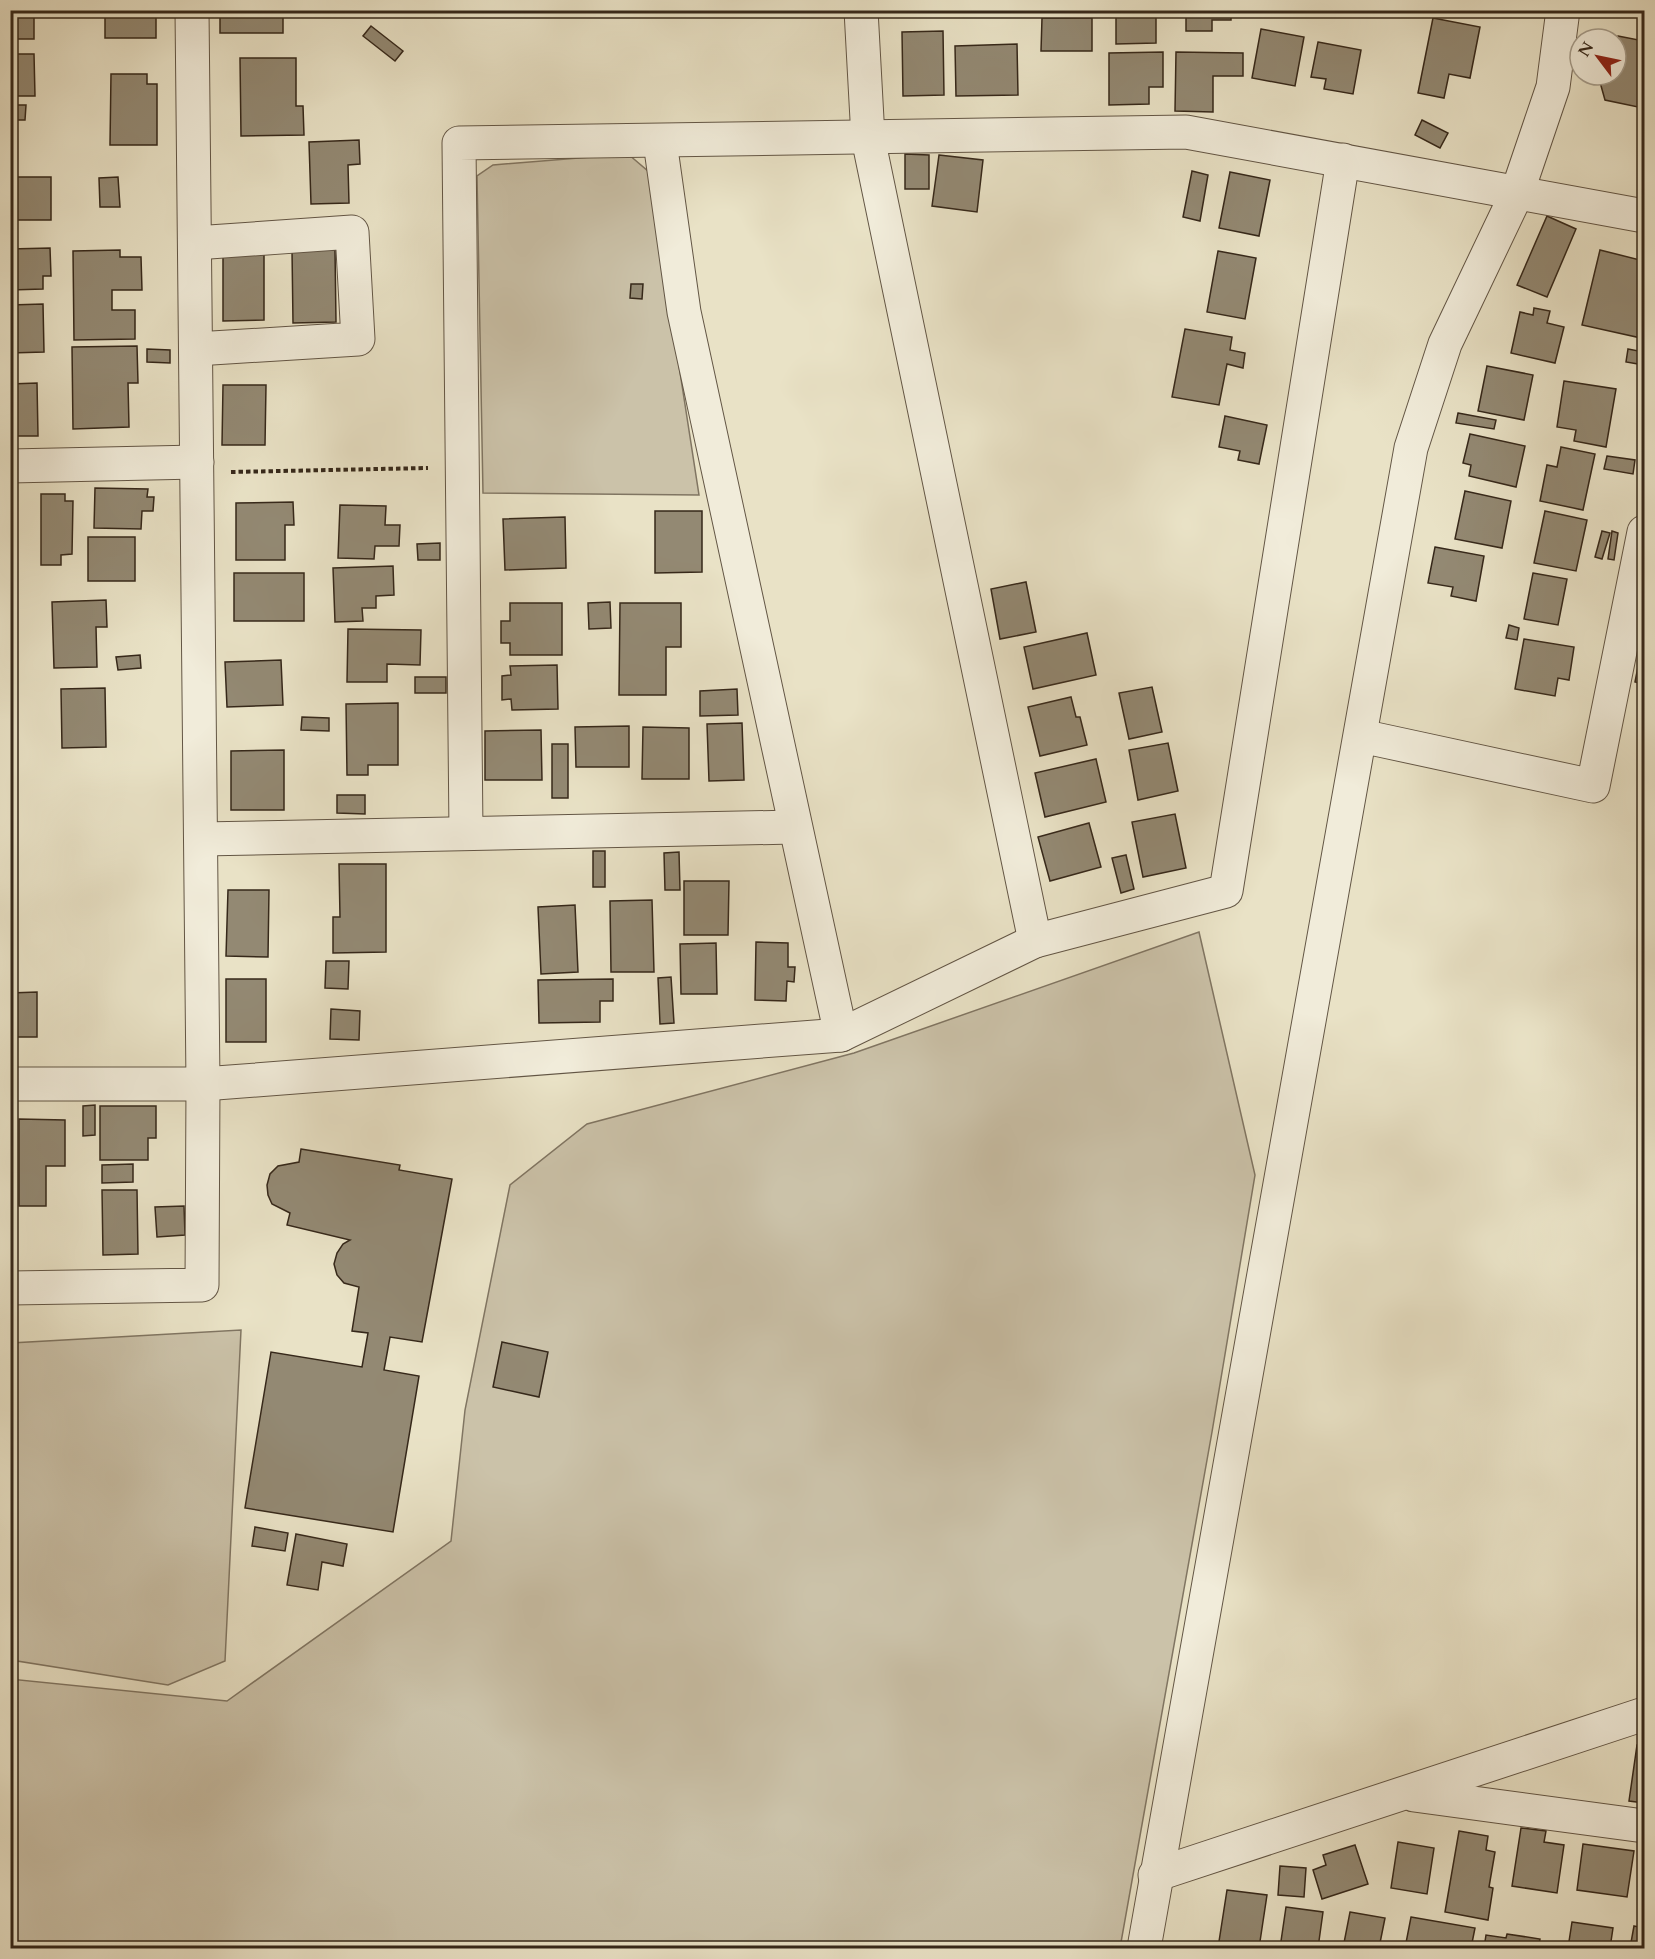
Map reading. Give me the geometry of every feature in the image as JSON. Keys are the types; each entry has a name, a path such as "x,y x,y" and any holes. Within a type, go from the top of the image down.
{"street":[{"path":"10,1288 202,1285 203,1084 192,10"},
{"path":"861,10 868,138 1035,941"},
{"path":"1144,1948 1155,1875 1411,448 1445,344 1517,193 1553,87 1563,10"},
{"path":"466,832 459,143 660,142 1186,132 1644,216"},
{"path":"660,142 684,312 841,1035"},
{"path":"10,1084 203,1084 841,1035 1035,941 1226,891 1343,160"},
{"path":"195,243 352,232 358,339 196,349"},
{"path":"10,466 197,468"},
{"path":"1360,736 1593,786 1639,592 1644,532"},
{"path":"201,839 794,827"},
{"path":"1155,1875 1644,1714"},
{"path":"1406,1794 1644,1826"}],"path":[{"path":"197,468 462,468"}],"shaded area":[{"path":"628,154 649,172 699,495 483,493 477,176 493,165"},
{"path":"1199,932 1255,1175 1212,1432 1120,1948 11,1948 10,1679 227,1701 451,1541 465,1410 510,1185 587,1124 854,1053"},
{"path":"241,1330 225,1661 168,1685 11,1660 11,1343"}],"building":[{"path":"10,10 34,10 34,39 10,39"},
{"path":"105,10 156,10 156,38 105,38"},
{"path":"220,10 283,10 283,33 220,33"},
{"path":"1116,10 1156,10 1156,43 1116,44"},
{"path":"1186,10 1231,10 1231,20 1212,20 1212,31 1186,31"},
{"path":"1042,18 1092,18 1092,51 1041,51"},
{"path":"1433,18 1480,27 1470,78 1449,74 1444,98 1418,93"},
{"path":"371,26 403,51 395,61 363,36"},
{"path":"1261,29 1304,37 1295,86 1252,78"},
{"path":"943,31 944,95 903,96 902,32"},
{"path":"1628,38 1644,41 1644,99 1638,107 1605,100 1601,87 1628,87"},
{"path":"1318,42 1361,50 1353,94 1324,89 1326,79 1311,77"},
{"path":"1017,44 1018,95 956,96 955,46"},
{"path":"1163,52 1163,87 1149,87 1149,104 1109,105 1109,53"},
{"path":"1176,52 1243,53 1243,76 1213,76 1213,112 1175,111"},
{"path":"10,54 34,54 35,96 10,96"},
{"path":"240,58 296,58 296,106 303,106 304,135 241,136"},
{"path":"111,74 147,74 147,84 157,84 157,145 110,145"},
{"path":"10,105 26,105 25,120 10,120"},
{"path":"1422,120 1448,133 1440,148 1415,135"},
{"path":"359,140 360,164 348,165 349,203 311,204 309,142"},
{"path":"905,154 929,155 929,189 905,189"},
{"path":"939,155 983,160 977,212 932,206"},
{"path":"1192,171 1208,175 1200,221 1183,217"},
{"path":"1230,172 1270,180 1259,236 1219,228"},
{"path":"10,177 51,177 51,220 10,220"},
{"path":"118,177 120,207 100,207 99,178"},
{"path":"1547,216 1576,229 1547,297 1517,285"},
{"path":"50,248 51,276 43,276 43,289 10,290 10,249"},
{"path":"120,250 120,257 141,257 142,290 112,290 112,310 135,310 135,339 74,340 73,251"},
{"path":"292,250 335,250 336,322 293,323"},
{"path":"1600,250 1644,261 1644,324 1641,338 1582,325"},
{"path":"1218,251 1256,258 1245,319 1207,312"},
{"path":"264,254 264,320 223,321 223,255"},
{"path":"631,284 643,284 642,299 630,298"},
{"path":"43,304 44,352 10,353 10,305"},
{"path":"1534,308 1550,311 1547,323 1564,327 1555,363 1511,353 1520,312 1533,315"},
{"path":"1185,329 1232,337 1230,350 1245,353 1243,368 1227,364 1219,405 1172,397"},
{"path":"137,346 138,383 128,383 129,427 73,429 72,347"},
{"path":"147,349 170,350 170,363 147,362"},
{"path":"1628,349 1644,352 1644,365 1626,362"},
{"path":"1487,366 1533,375 1524,420 1478,411"},
{"path":"1564,381 1616,389 1606,447 1574,441 1576,430 1557,427"},
{"path":"37,383 38,436 10,436 10,384"},
{"path":"223,385 266,385 265,445 222,445"},
{"path":"1458,413 1496,420 1494,429 1456,423"},
{"path":"1225,416 1267,425 1259,464 1238,460 1240,451 1219,447"},
{"path":"1470,434 1525,446 1516,487 1469,476 1471,465 1463,463"},
{"path":"1561,447 1595,454 1583,510 1540,501 1547,465 1557,467"},
{"path":"1607,456 1635,460 1633,474 1604,469"},
{"path":"95,488 148,489 147,497 154,497 153,511 142,511 141,529 94,528"},
{"path":"1465,491 1511,501 1502,548 1455,539"},
{"path":"41,494 65,494 65,501 73,501 72,554 61,555 61,565 41,565"},
{"path":"293,502 294,525 285,525 285,560 236,560 236,503"},
{"path":"340,505 386,506 385,525 400,525 399,546 375,546 374,559 338,558"},
{"path":"655,511 702,511 702,572 655,573"},
{"path":"1545,511 1587,520 1576,571 1534,563"},
{"path":"565,517 566,568 505,570 503,519"},
{"path":"1602,531 1610,533 1602,559 1595,557"},
{"path":"1612,531 1618,533 1614,560 1608,559"},
{"path":"88,537 135,537 135,581 88,581"},
{"path":"440,543 440,560 418,560 417,544"},
{"path":"1435,547 1484,556 1476,601 1451,596 1453,587 1428,583"},
{"path":"393,566 394,595 376,596 376,608 362,608 363,621 335,622 333,568"},
{"path":"234,573 304,573 304,621 234,621"},
{"path":"1533,573 1567,579 1558,625 1524,619"},
{"path":"1026,582 1036,632 1000,639 991,589"},
{"path":"106,600 107,627 96,627 97,667 54,668 52,602"},
{"path":"610,602 611,628 589,629 588,603"},
{"path":"510,603 562,603 562,655 510,655 510,643 501,643 501,621 510,621"},
{"path":"620,603 681,603 681,647 666,647 666,695 619,695"},
{"path":"1509,625 1519,628 1517,640 1506,638"},
{"path":"348,629 421,630 420,665 387,664 387,682 347,682"},
{"path":"1087,633 1096,675 1033,689 1024,647"},
{"path":"1644,637 1644,684 1635,682"},
{"path":"1524,639 1574,647 1569,680 1558,678 1555,696 1515,689"},
{"path":"140,655 141,668 118,670 116,657"},
{"path":"281,660 283,705 227,707 225,662"},
{"path":"557,665 558,709 512,710 511,699 502,700 502,676 511,675 510,666"},
{"path":"415,677 446,677 446,693 415,693"},
{"path":"1152,687 1162,732 1129,739 1119,693"},
{"path":"105,688 106,747 62,748 61,689"},
{"path":"737,689 738,715 700,716 700,691"},
{"path":"1071,697 1076,717 1080,717 1087,745 1040,756 1028,707"},
{"path":"398,703 398,765 368,765 368,775 347,775 346,704"},
{"path":"302,717 329,718 329,731 301,730"},
{"path":"742,723 744,780 709,781 707,724"},
{"path":"629,726 629,767 576,767 575,727"},
{"path":"643,727 689,728 689,779 642,779"},
{"path":"541,730 542,780 485,780 485,731"},
{"path":"1168,743 1178,791 1138,800 1129,750"},
{"path":"552,744 568,744 568,798 552,798"},
{"path":"284,750 284,810 231,810 231,751"},
{"path":"1096,759 1106,802 1045,817 1035,773"},
{"path":"337,795 365,795 365,814 337,813"},
{"path":"1175,814 1186,868 1143,877 1132,822"},
{"path":"1089,823 1101,867 1050,881 1038,837"},
{"path":"593,851 605,851 605,887 593,887"},
{"path":"679,852 680,890 665,890 664,853"},
{"path":"1126,855 1134,889 1121,893 1112,858"},
{"path":"339,864 386,864 386,952 333,953 333,917 340,917"},
{"path":"684,881 729,881 728,935 684,935"},
{"path":"228,890 269,890 268,957 226,956"},
{"path":"652,900 654,972 611,972 610,901"},
{"path":"575,905 578,972 541,974 538,907"},
{"path":"756,942 788,943 788,967 795,967 794,982 787,981 786,1001 755,1000"},
{"path":"716,943 717,994 681,994 680,944"},
{"path":"326,961 349,961 348,989 325,988"},
{"path":"671,977 674,1023 660,1024 658,978"},
{"path":"226,979 266,979 266,1042 226,1042"},
{"path":"613,979 613,1001 600,1001 600,1022 539,1023 538,980"},
{"path":"37,992 37,1037 10,1037 10,993"},
{"path":"331,1009 360,1011 359,1040 330,1039"},
{"path":"95,1105 95,1135 83,1136 83,1106"},
{"path":"100,1106 156,1106 156,1138 148,1138 148,1160 100,1160"},
{"path":"19,1119 65,1120 65,1166 46,1166 46,1206 19,1206"},
{"path":"301,1149 400,1165 399,1170 452,1179 422,1342 390,1337 384,1370 419,1376 393,1532 245,1508 271,1352 362,1367 368,1333 352,1331 359,1287 344,1283 337,1275 334,1264 343,1244 350,1240 287,1225 290,1213 272,1204 268,1195 267,1185 270,1174 278,1166 299,1162"},
{"path":"133,1164 133,1182 102,1183 102,1165"},
{"path":"102,1190 137,1190 138,1254 103,1255"},
{"path":"184,1206 185,1235 157,1237 155,1207"},
{"path":"502,1342 548,1352 539,1397 493,1387"},
{"path":"255,1527 288,1533 285,1551 252,1546"},
{"path":"296,1534 347,1544 343,1566 322,1562 318,1590 287,1585"},
{"path":"1637,1745 1644,1746 1644,1803 1629,1801"},
{"path":"1521,1828 1546,1831 1544,1842 1564,1845 1557,1893 1512,1886"},
{"path":"1459,1831 1488,1836 1486,1850 1495,1852 1489,1887 1493,1888 1488,1920 1445,1912"},
{"path":"1398,1842 1434,1848 1427,1894 1391,1888"},
{"path":"1583,1844 1634,1851 1627,1897 1577,1890"},
{"path":"1355,1845 1368,1884 1322,1899 1313,1870 1326,1865 1323,1855"},
{"path":"1280,1866 1306,1868 1304,1897 1278,1895"},
{"path":"1227,1890 1267,1895 1259,1948 1218,1948"},
{"path":"1286,1907 1323,1912 1318,1948 1280,1948"},
{"path":"1350,1912 1385,1918 1379,1948 1343,1948"},
{"path":"1411,1917 1475,1928 1471,1948 1405,1948"},
{"path":"1572,1922 1613,1928 1610,1948 1568,1948"},
{"path":"1634,1926 1644,1928 1644,1948 1630,1948"},
{"path":"1507,1934 1540,1939 1538,1948 1484,1948 1486,1935 1506,1938"}]}
